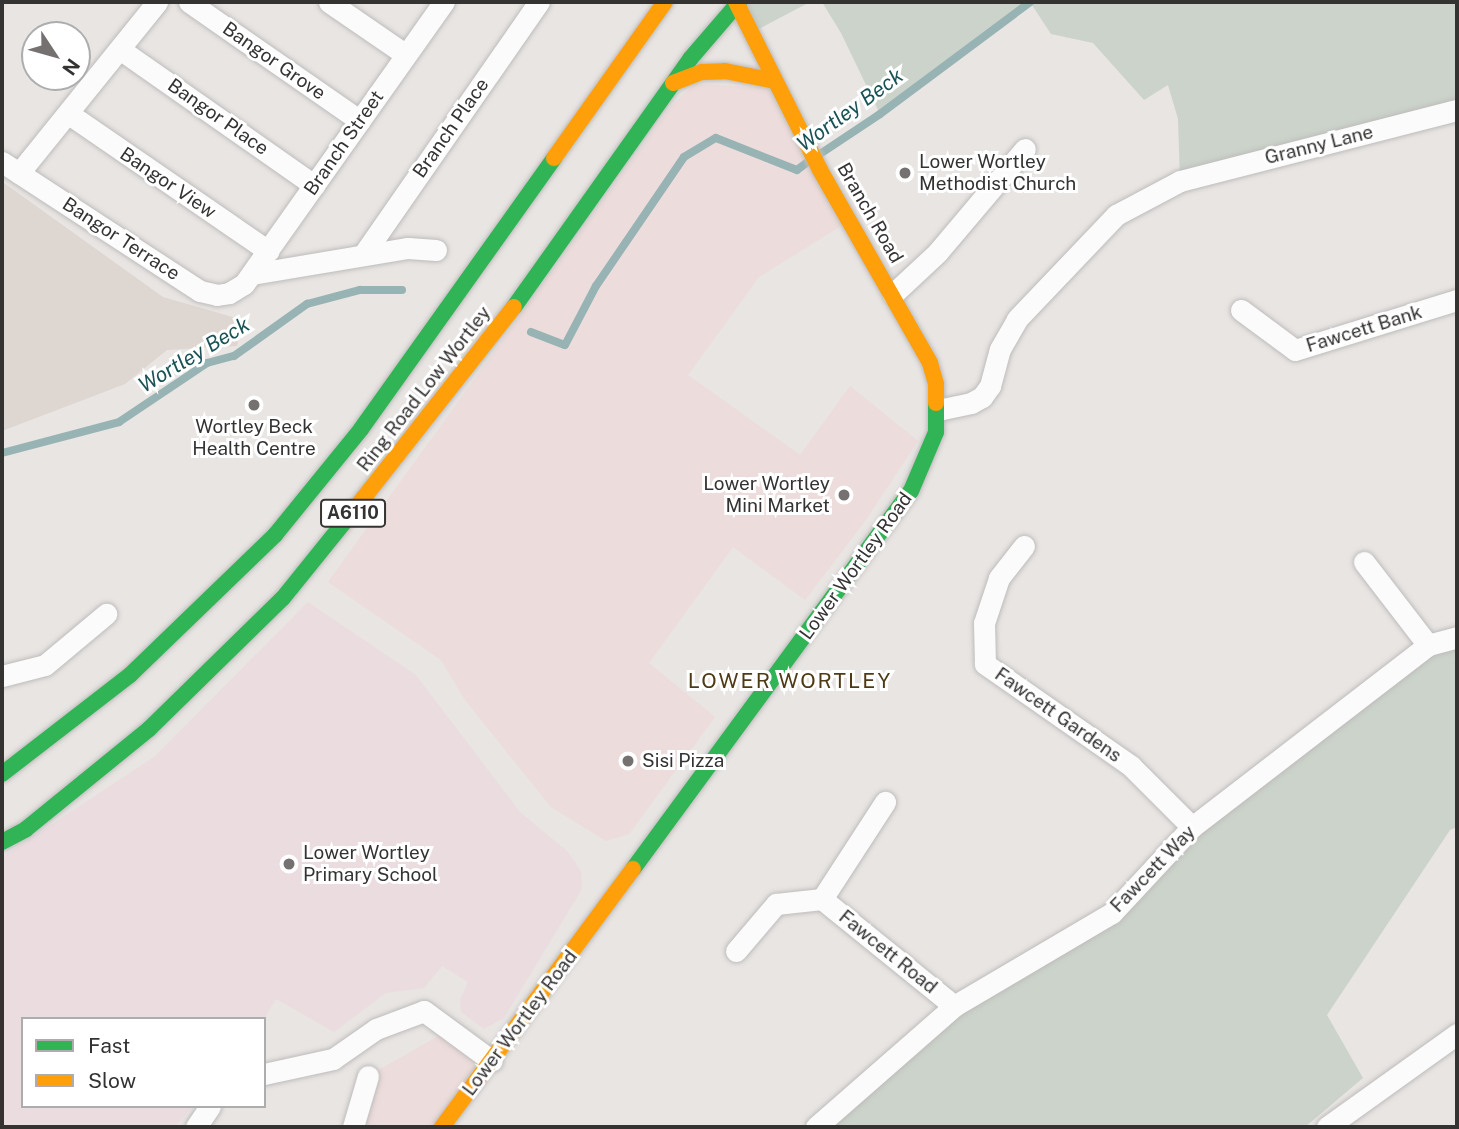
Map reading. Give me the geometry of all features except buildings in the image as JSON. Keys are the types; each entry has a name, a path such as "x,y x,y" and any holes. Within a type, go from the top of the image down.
{"main road":[{"name":"Ring Road Low Wortley","path":"2,774 130,675 275,535 361,429 665,2"},
{"path":"712,2 737,2"},
{"name":"Ring Road Low Wortley","path":"2,842 26,829 149,729 282,598 493,337 673,83 737,2"},
{"name":"Branch Road","path":"737,2 820,170 930,363 936,384 938,410"},
{"name":"A6110","path":"647,26 682,8"},
{"path":"673,83 702,72 726,71 775,81"},
{"name":"Lower Wortley Road","path":"442,1127 911,491 928,458 936,432 938,410"}],"street":[{"path":"10,167 69,114 157,2"},
{"name":"Bangor Grove","path":"189,2 360,121"},
{"path":"329,2 407,55"},
{"name":"Branch Street","path":"248,279 444,2"},
{"name":"Branch Place","path":"363,255 539,2"},
{"name":"Bangor Place","path":"121,50 314,185"},
{"name":"Granny Lane","path":"938,410 971,403 982,397 990,386 1000,349 1017,319 1115,215 1180,181 1457,110"},
{"name":"Bangor View","path":"69,114 268,251"},
{"path":"893,294 937,253 1025,149"},
{"name":"Bangor Terrace","path":"10,167 200,291 217,295 229,293 248,279"},
{"path":"248,279 408,248 436,250"},
{"name":"Fawcett Bank","path":"1241,310 1294,350 1457,300"},
{"name":"Fawcett Gardens","path":"1024,546 999,578 984,623 985,664 1131,766 1192,827"},
{"path":"1364,562 1428,645"},
{"path":"2,676 45,665 106,614"},
{"name":"Fawcett Way","path":"816,1127 954,1006 1112,913 1192,827 1428,645 1457,637"},
{"name":"Fawcett Road","path":"822,899 885,802"},
{"name":"Fawcett Road","path":"736,951 776,904 822,899 954,1006"},
{"path":"266,1074 333,1059 376,1029 424,1011 492,1060"},
{"path":"1327,1127 1457,1034"},
{"path":"353,1127 368,1076"},
{"path":"196,1127 209,1108"}],"shaded area":[{"path":"739,2 810,2 751,33"},
{"path":"822,2 1030,2 880,114 841,33"},
{"path":"1030,2 1457,2 1457,110 1180,181 1178,119 1168,85 1144,100 1093,43 1051,34"},
{"path":"695,84 768,88 841,226 759,277 688,375 800,455 850,386 918,441 863,524 805,600 733,547 649,663 715,717 629,834 606,841 551,807 465,700 441,660 328,582 672,105"},
{"path":"4,183 163,297 243,320 237,346 167,350 125,384 2,431"},
{"name":"Lower Wortley Primary School","path":"308,602 416,675 520,812 567,851 581,871 582,889 504,1018 484,1029 461,1012 460,1000 468,982 442,966 424,988 386,993 334,1032 276,999 265,1017 21,1017 21,1108 191,1108 175,1127 2,1127 2,857 154,757"},
{"path":"1457,637 1457,827 1450,830 1327,1015 1363,1078 1305,1127 816,1127 954,1006 1112,913 1192,827"},
{"path":"451,1029 492,1061 442,1127 353,1127 368,1076"}],"waterway":[{"name":"Wortley Beck","path":"820,154 880,114 1030,2"},
{"name":"Wortley Beck","path":"531,332 565,345 596,286 684,157 716,138 797,170 809,161"},
{"name":"Wortley Beck","path":"2,453 119,422 207,363 234,356 307,304 360,290 402,290"}],"traffic: fast":[{"path":"514,307 690,59 739,2"},
{"path":"2,774 130,675 275,535 361,429 554,158"},
{"path":"633,869 911,491 936,432 936,403"},
{"path":"2,842 26,829 149,729 283,598 358,505"}],"traffic: slow":[{"path":"554,158 665,2"},
{"path":"736,2 820,170 930,363 936,384 936,403"},
{"path":"673,83 702,72 725,71 775,81"},
{"path":"358,505 514,307"},
{"path":"442,1127 633,869"}],"place":[{"name":"Lower Wortley Methodist Church","path":"905,173"},
{"name":"Wortley Beck Health Centre","path":"254,405"},
{"name":"Lower Wortley Mini Market","path":"844,495"},
{"name":"Sisi Pizza","path":"628,761"},
{"name":"Lower Wortley Primary School","path":"289,864"}],"district":[{"name":"LOWER WORTLEY","path":"790,681"}]}
